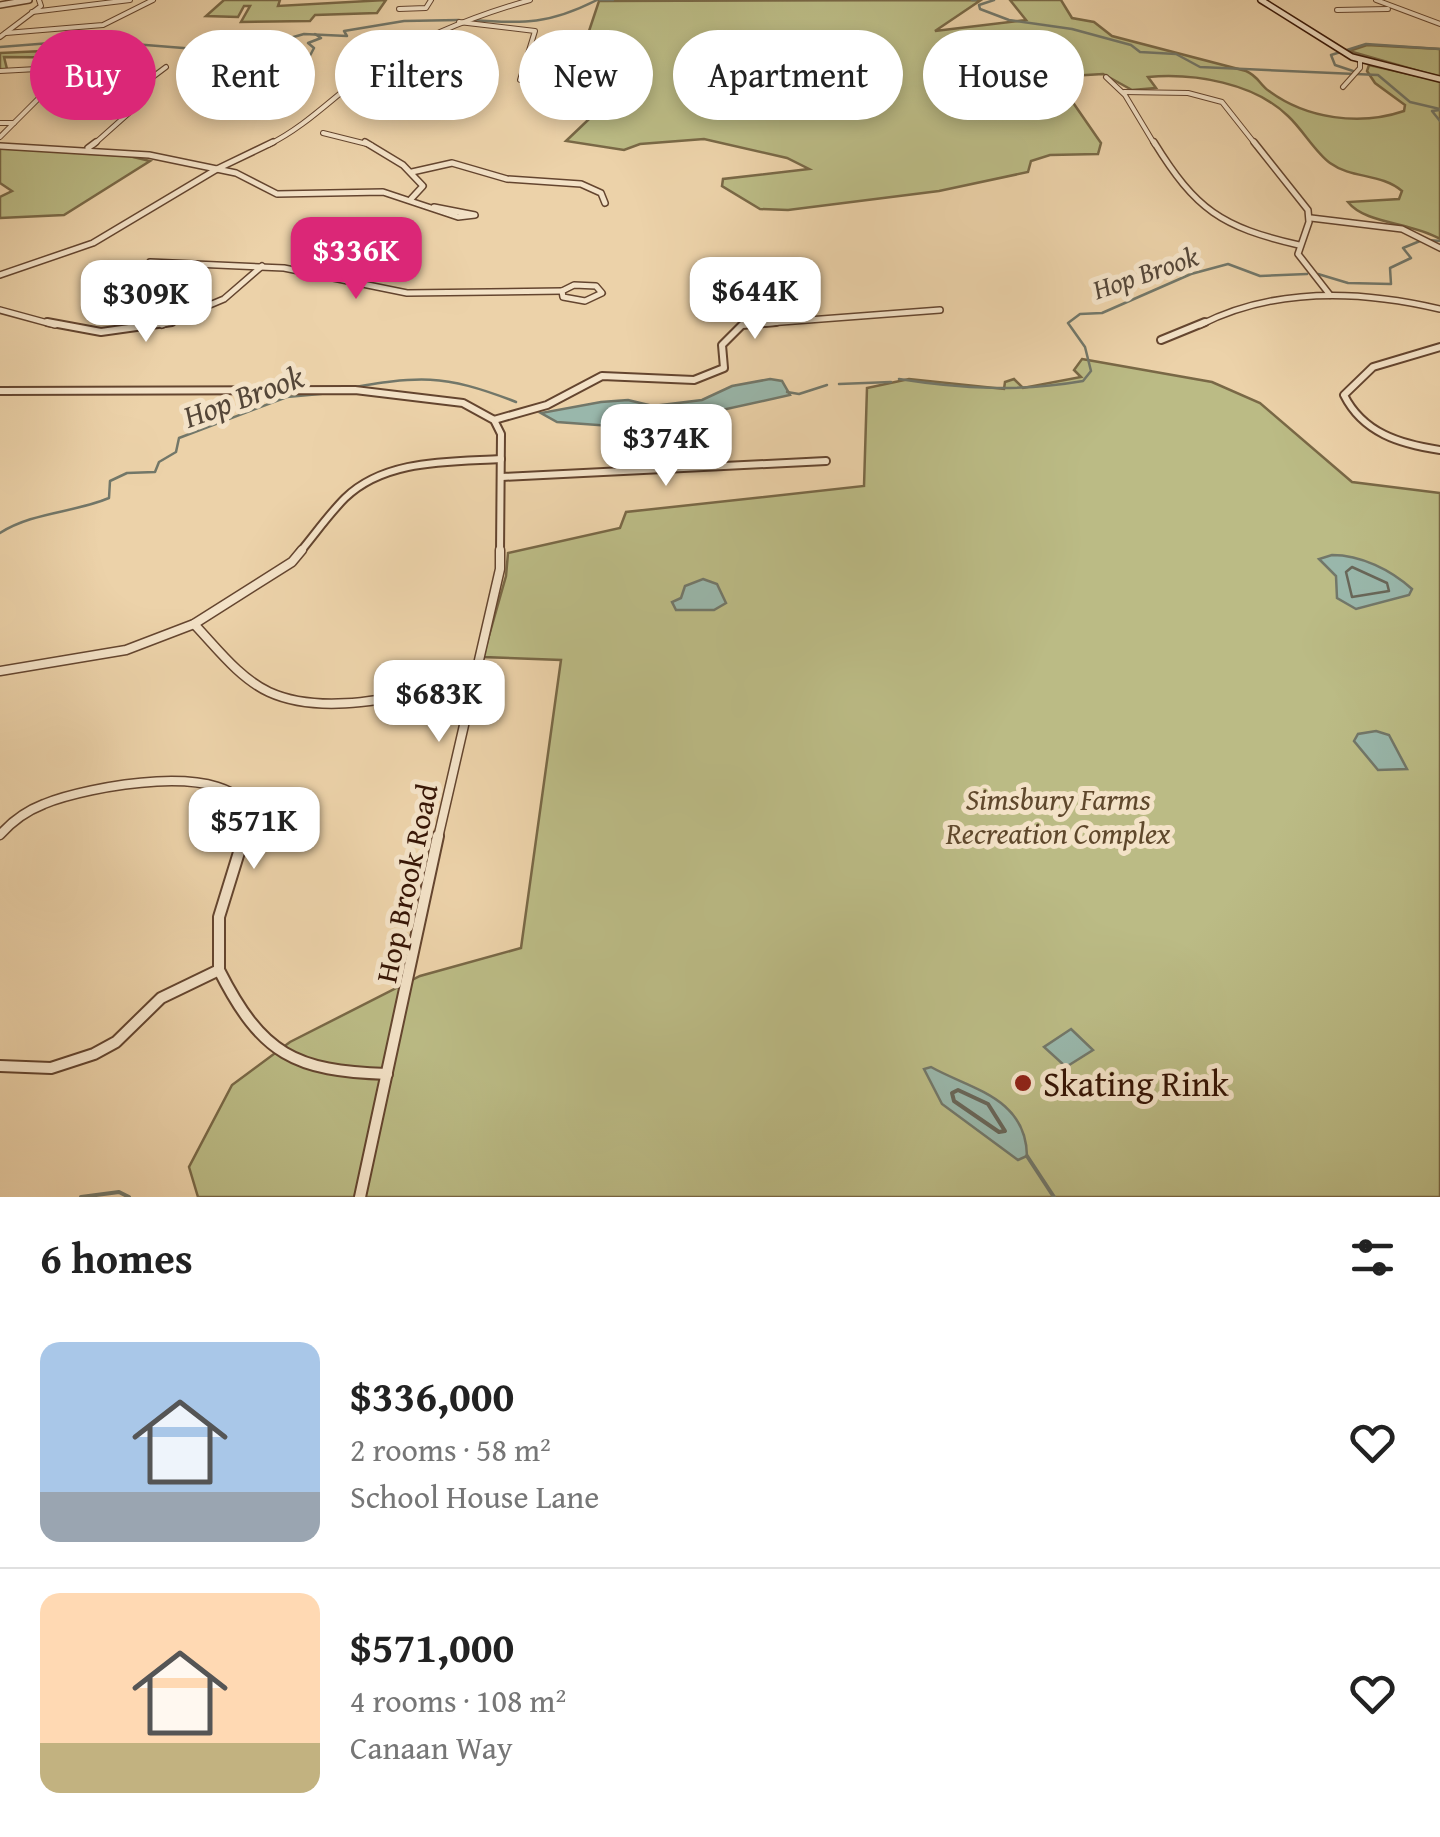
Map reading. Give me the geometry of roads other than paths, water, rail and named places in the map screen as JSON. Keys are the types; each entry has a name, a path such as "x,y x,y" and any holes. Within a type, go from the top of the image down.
{"main road":[{"path":"1261,0 1360,60 1440,79"}],"street":[{"path":"2,4 29,0"},
{"path":"3,35 41,6 39,0"},
{"path":"32,12 130,0"},
{"path":"3,35 53,32 120,20 152,0"},
{"path":"399,9 426,8 431,0"},
{"path":"0,275 93,243 216,170 294,132 360,76 459,22 511,2 530,0"},
{"path":"1376,0 1440,24 1440,33"},
{"path":"1337,10 1392,8"},
{"path":"459,22 527,30"},
{"path":"1343,87 1356,72 1360,60"},
{"path":"88,148 117,127 130,112 138,88 166,67"},
{"path":"0,71 38,69 58,79 0,137"},
{"path":"1106,77 1124,92 1196,206 1242,232 1299,245"},
{"path":"1124,92 1188,93 1227,105 1302,201 1310,218 1308,234 1299,245 1302,262 1330,295"},
{"path":"0,123 14,123"},
{"path":"322,133 358,138 395,158 412,172 423,189 412,198"},
{"path":"0,146 88,148 238,173 280,195 379,192 412,198 462,221 475,215 458,208 434,207"},
{"path":"412,172 450,163 506,179 581,184 595,188 605,203"},
{"path":"1310,218 1390,226 1440,248"},
{"path":"150,262 262,266 407,293 562,291 586,284 602,293 578,302 563,297 562,291"},
{"path":"0,310 75,330 125,330 170,321 223,302 262,266"},
{"path":"1161,340 1249,306 1330,295 1401,300 1440,309"},
{"path":"0,391 342,389 439,398 463,403 494,420 551,404 580,384 603,376 685,382 710,378 724,368 722,346 742,325 940,310"},
{"path":"1440,347 1400,354 1358,378 1344,395 1356,418 1382,434 1440,450"},
{"name":"Hop Brook Road","path":"360,1197 471,684 500,569 501,434 494,420"},
{"path":"0,671 126,650 194,624 292,562 363,482 428,463 502,459"},
{"path":"502,476 826,461"},
{"path":"194,624 257,682 280,696 335,699 471,684"},
{"path":"0,834 34,808 66,796 199,782 240,795 250,816 219,917 219,970 271,1042 305,1066 388,1074"},
{"path":"0,1066 52,1068 94,1054 116,1042 161,998 219,970"}],"water":[{"path":"770,379 782,381 790,395 681,419 652,414 622,415 611,426 557,422 541,413 601,402 628,400 653,406 702,400 732,386"},
{"path":"1332,555 1375,565 1412,589 1409,595 1356,609 1337,598 1336,576 1319,559"},
{"path":"703,579 717,584 726,603 714,610 676,610 672,602 681,598 685,586"},
{"path":"1376,731 1389,735 1407,769 1378,770 1354,741 1358,734"},
{"path":"1071,1029 1093,1050 1066,1067 1044,1047"},
{"path":"931,1067 978,1089 1006,1108 1024,1136 1027,1156 1018,1160 942,1104 924,1069"}],"waterway":[{"path":"472,20 536,20 565,14 597,0"},
{"path":"600,0 613,0"},
{"name":"Hop Brook","path":"994,0 979,5 980,9 1009,20 1072,29 1131,45 1140,52 1176,54 1200,67 1378,75 1410,102 1440,109"},
{"path":"316,35 347,36 344,31 404,21 459,20"},
{"path":"0,47 114,38 108,42 196,49 258,47 304,34 316,35"},
{"path":"315,40 321,38 316,35"},
{"path":"1353,71 1335,65 1331,55 1366,44 1440,49"},
{"name":"Hop Brook","path":"1440,110 1432,111 1440,121"},
{"name":"Hop Brook","path":"1428,240 1440,241"},
{"name":"Hop Brook","path":"1318,274 1348,283 1391,284 1390,268 1411,258 1403,248 1420,241"},
{"name":"Hop Brook","path":"899,379 991,388 1083,381 1091,371 1085,347 1068,323 1080,314 1102,313 1191,274 1228,264 1260,276 1307,274"},
{"name":"Hop Brook","path":"342,389 430,380 468,386 516,402"},
{"name":"Hop Brook","path":"839,384 891,382"},
{"name":"Hop Brook","path":"787,392 799,394 827,385"},
{"name":"Hop Brook","path":"0,533 26,521 109,498 110,481 127,473 155,472 159,462 176,452 179,438 287,397 331,393"},
{"path":"1027,1156 1054,1197"},
{"name":"Hop Brook","path":"81,1197 119,1192 129,1197"}],"place":[{"name":"Skating Rink","path":"1023,1083"}],"park label":[{"name":"Simsbury Farms Recreation Complex","path":"1058,816"}]}
